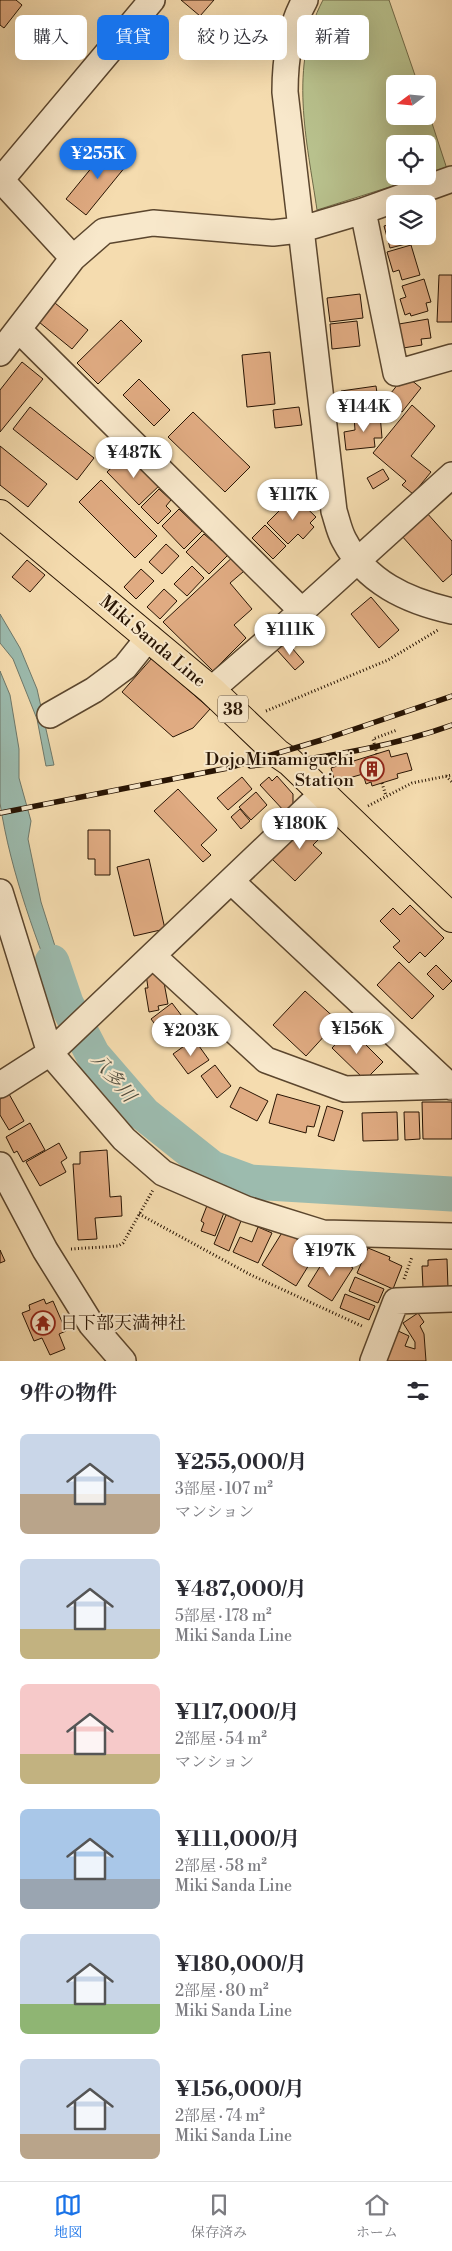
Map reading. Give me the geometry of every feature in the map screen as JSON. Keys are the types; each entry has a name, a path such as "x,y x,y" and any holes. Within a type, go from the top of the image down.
{"main road":[{"name":"Miki Sanda Line","path":"0,514 211,690 452,918"}],"street":[{"path":"73,258 1,180 152,0"},
{"path":"305,0 291,35 285,60 285,92 299,230 334,510 343,539 357,560 392,591 424,605 445,620"},
{"path":"0,353 73,258 104,231 153,223 273,233 299,230 363,211 452,180"},
{"path":"363,211 396,373 452,357"},
{"path":"19,330 302,611"},
{"path":"211,690 302,611 452,475"},
{"path":"50,715 94,690 124,667 148,637"},
{"path":"0,1085 55,1047 322,794"},
{"path":"231,881 452,1087"},
{"path":"0,892 55,1047 124,1139 163,1173 246,1210 323,1233 452,1236"},
{"path":"152,956 266,1060 345,1089 452,1087"},
{"path":"0,1165 45,1250 91,1324 123,1361"},
{"path":"373,1361 396,1301 452,1299"}],"path":[{"path":"244,720 388,660 445,620"},
{"path":"377,754 373,738 398,730"},
{"path":"361,811 412,783 452,775"},
{"path":"446,776 452,782"},
{"path":"382,783 386,796"},
{"path":"45,1250 118,1246 123,1243 163,1173"},
{"path":"139,1214 251,1275 383,1335"},
{"path":"396,1301 420,1236"}],"green space":[{"path":"323,0 389,0 415,75 386,75 386,125 433,125 436,135 386,135 386,185 396,185 317,210 305,131 303,104 305,60 369,60 369,15 316,15"},
{"path":"436,135 447,169 436,172"}],"shaded area":[{"path":"0,614 20,648 37,689 54,765 46,766 37,719 13,659 0,643"},
{"path":"0,671 10,695 19,749 19,778 31,821 28,839 41,902 74,1006 63,1009 26,907 5,830 0,803"}],"building":[{"path":"0,0 16,0 22,5 4,28 0,25"},
{"path":"181,0 214,0 199,15"},
{"path":"111,144 130,161 86,215 66,199"},
{"path":"389,245 402,245 390,248"},
{"path":"411,245 420,275 402,280 399,270 393,272 387,252"},
{"path":"439,275 452,275 452,322 437,322"},
{"path":"424,279 431,302 426,303 428,311 411,316 410,313 405,315 400,299 406,297 402,286"},
{"path":"360,294 363,318 330,322 327,298"},
{"path":"55,303 88,330 72,349 39,322"},
{"path":"428,319 431,338 421,339 422,345 403,348 399,324"},
{"path":"121,320 142,341 98,384 77,363"},
{"path":"357,321 360,346 332,349 330,324"},
{"path":"270,352 275,404 247,407 242,355"},
{"path":"22,362 43,379 0,432 0,390"},
{"path":"139,379 170,410 154,426 123,395"},
{"path":"402,379 407,383 410,379 421,388 402,412 391,403 396,397 391,393"},
{"path":"376,386 377,393 385,392 388,410 355,414 354,404 343,405 341,391"},
{"path":"412,405 435,426 411,456 431,472 413,494 402,485 406,481 373,453"},
{"path":"30,407 94,458 77,480 13,429"},
{"path":"299,407 302,425 275,428 273,410"},
{"path":"193,412 250,467 225,492 168,437"},
{"path":"380,414 382,438 374,438 375,447 346,450 344,432 355,430 354,417"},
{"path":"0,446 47,484 28,507 0,485"},
{"path":"127,453 162,483 139,505 107,472"},
{"path":"383,469 389,479 373,489 367,478"},
{"path":"101,480 157,536 135,558 79,502"},
{"path":"159,489 171,500 166,506 171,511 158,524 141,507"},
{"path":"294,496 316,517 310,523 314,527 303,539 298,534 288,544 267,523"},
{"path":"179,509 202,531 184,549 162,526"},
{"path":"426,512 452,541 452,574 443,582 401,535"},
{"path":"265,525 286,546 273,559 252,538"},
{"path":"204,534 212,541 215,538 230,553 209,574 186,552"},
{"path":"166,544 179,556 162,574 149,562"},
{"path":"237,553 250,566 230,583 252,609 234,625 246,638 213,671 163,622"},
{"path":"27,560 45,575 30,592 12,577"},
{"path":"192,566 204,578 187,596 174,584"},
{"path":"141,569 154,581 136,599 124,587"},
{"path":"164,589 177,601 160,619 147,607"},
{"path":"371,597 399,630 379,648 351,614"},
{"path":"286,641 304,662 295,670 277,650"},
{"path":"152,658 210,709 193,728 173,737 122,692"},
{"name":"DojoMinamiguchi Station","path":"389,750 391,757 407,753 412,770 397,774 398,778 372,786 371,782 366,784 363,774 335,782 331,768"},
{"path":"277,776 293,794 293,805 285,812 260,785 269,777 272,781"},
{"path":"242,777 252,789 228,810 217,798"},
{"path":"178,789 217,830 201,845 211,855 203,862 154,811"},
{"path":"256,792 267,805 251,820 239,807"},
{"path":"240,809 250,821 241,829 231,817"},
{"path":"311,818 326,832 313,845 322,853 295,881 272,859"},
{"path":"88,830 110,830 110,875 95,875 95,859 88,859"},
{"path":"149,859 165,929 134,936 117,867"},
{"path":"410,905 444,938 425,957 420,952 409,963 393,947 400,941 380,921 393,908 400,915"},
{"path":"399,962 434,996 412,1019 377,985"},
{"path":"436,965 452,981 443,990 427,974"},
{"path":"162,972 168,1004 158,1006 159,1010 149,1012 145,988 148,988 146,974"},
{"path":"305,991 338,1021 306,1056 273,1025"},
{"path":"172,1003 188,1024 167,1040 151,1019"},
{"path":"350,1029 383,1062 365,1080 332,1048"},
{"path":"194,1039 209,1060 188,1074 173,1054"},
{"path":"215,1065 231,1086 217,1098 201,1076"},
{"path":"240,1087 268,1101 257,1121 230,1107"},
{"path":"9,1094 24,1121 9,1130 0,1115 0,1099"},
{"path":"277,1094 320,1106 314,1127 307,1126 306,1133 269,1123"},
{"path":"422,1102 452,1102 452,1139 423,1139"},
{"path":"327,1106 343,1111 334,1141 318,1136"},
{"path":"397,1112 398,1140 363,1141 362,1113"},
{"path":"404,1112 419,1112 420,1139 405,1140"},
{"path":"30,1123 45,1150 23,1162 17,1151 14,1153 6,1137"},
{"path":"59,1143 67,1158 61,1162 66,1172 40,1186 26,1162"},
{"path":"107,1150 110,1197 121,1196 122,1216 95,1218 97,1239 78,1240 73,1164 80,1164 80,1152"},
{"path":"208,1203 225,1210 215,1236 201,1231 204,1223 201,1221"},
{"path":"226,1215 241,1221 229,1251 214,1244"},
{"path":"258,1227 272,1233 258,1263 233,1252 240,1237 252,1242"},
{"path":"283,1231 307,1245 305,1249 315,1255 296,1286 262,1265"},
{"path":"368,1248 390,1257 389,1260 402,1266 393,1289 357,1273"},
{"path":"0,1250 5,1261 0,1263"},
{"path":"329,1252 353,1268 332,1301 308,1286"},
{"path":"447,1259 448,1288 423,1288 422,1266 428,1266 428,1260"},
{"path":"355,1277 384,1289 378,1303 349,1291"},
{"path":"345,1294 375,1306 369,1320 340,1308"},
{"path":"44,1299 46,1304 53,1301 66,1331 59,1334 65,1349 50,1355 42,1338 34,1341 22,1313 30,1310 29,1305"},
{"path":"418,1313 424,1322 420,1326 424,1334 426,1361 383,1361 396,1330 409,1336 405,1346 415,1349 415,1342 403,1323"}],"waterway":[{"name":"八多川","path":"52,962 66,1003 93,1055 144,1114 212,1168 250,1182 452,1194"}],"railway":[{"path":"0,813 228,768 325,739 452,696"},
{"path":"250,766 352,752 403,740 452,725"}],"place":[{"name":"DojoMinamiguchi Station","path":"372,769"},
{"name":"日下部天満神社","path":"43,1323"}]}
